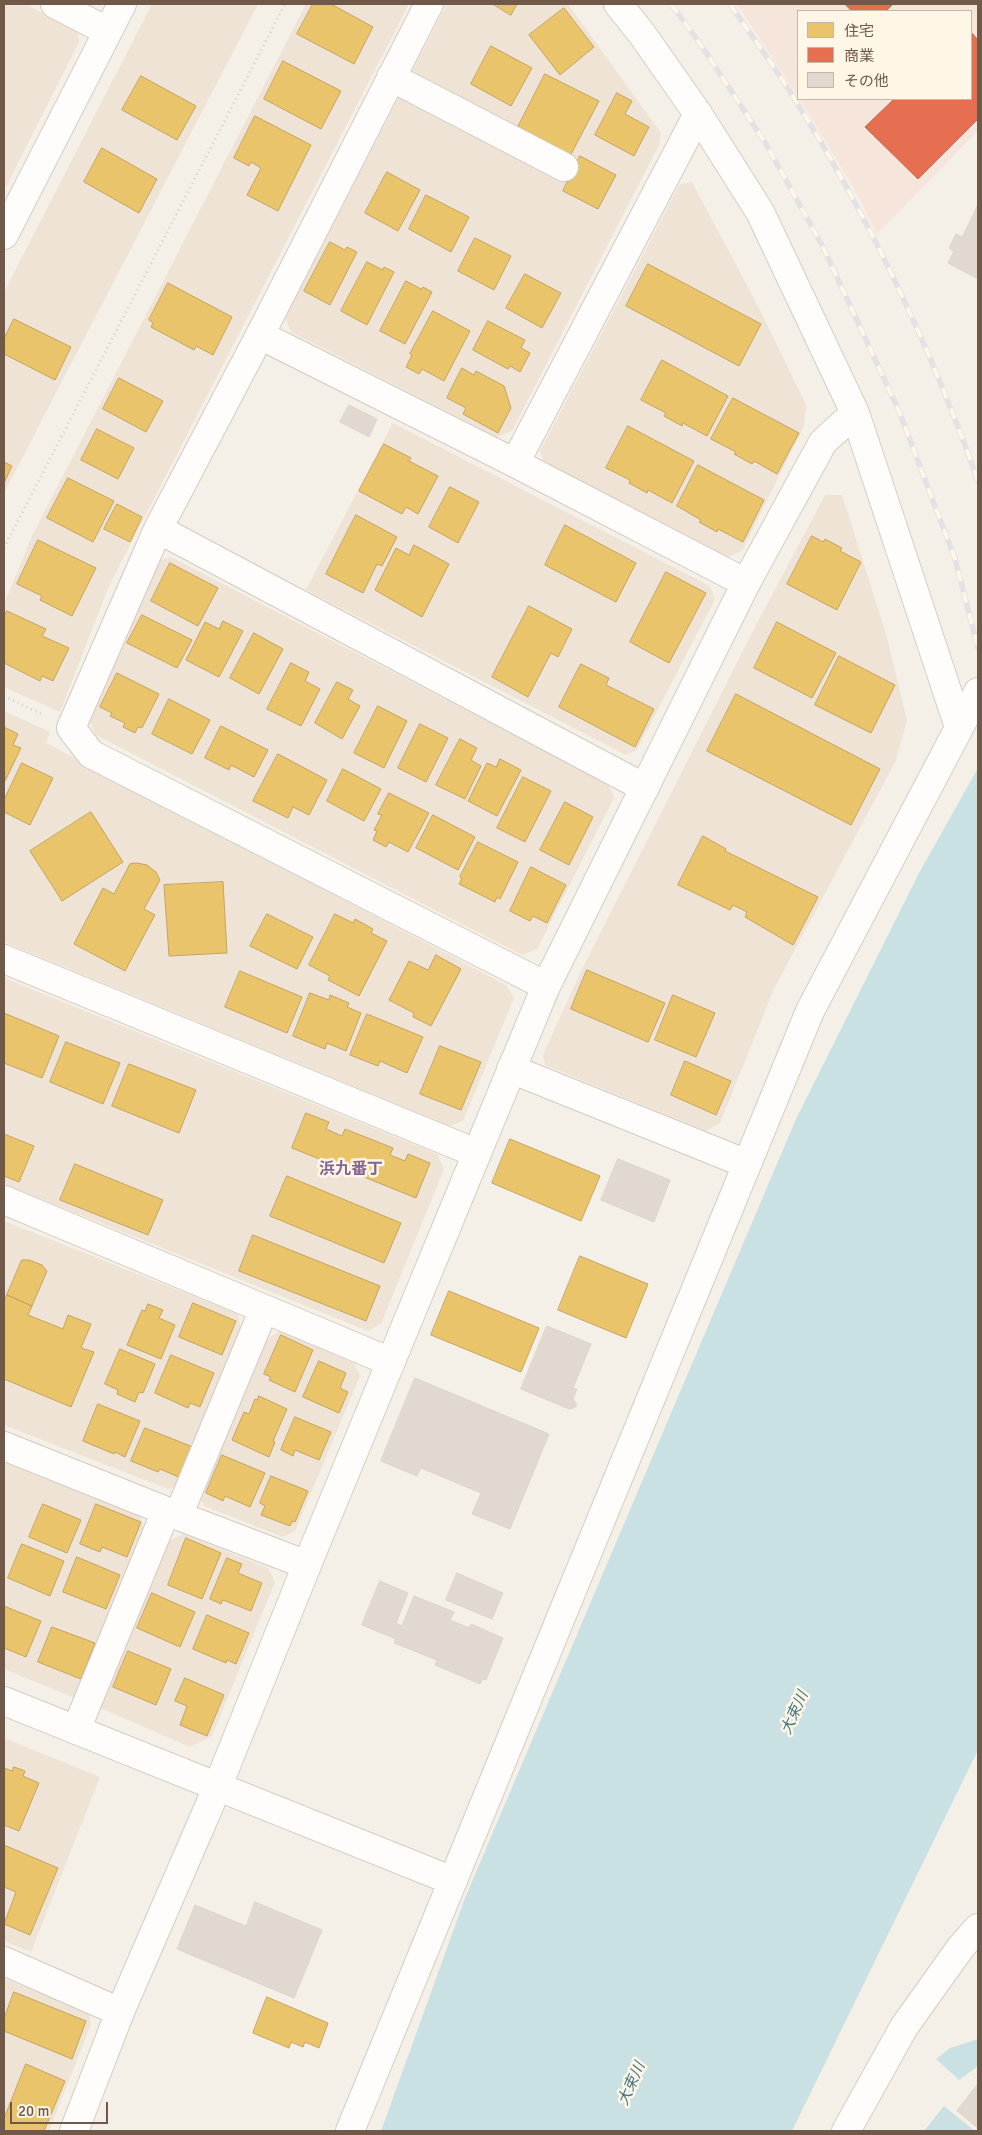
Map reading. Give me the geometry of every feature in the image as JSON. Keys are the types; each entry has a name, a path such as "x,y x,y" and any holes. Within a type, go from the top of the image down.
{"street":[{"path":"55,4 108,31"},
{"path":"6,226 122,4"},
{"path":"428,4 260,335 158,529 71,728 92,754 546,986"},
{"path":"618,4 642,34 698,114 760,212 855,413 959,727"},
{"path":"391,77 564,167"},
{"path":"515,463 698,114"},
{"path":"260,335 515,463 746,583"},
{"path":"74,2131 120,2012 217,1788 546,986 746,583 823,442 855,413"},
{"path":"158,529 645,788"},
{"path":"350,2131 810,1012 978,692"},
{"path":"4,959 476,1153"},
{"path":"511,1069 747,1164"},
{"path":"4,1200 391,1362"},
{"path":"76,1730 264,1309"},
{"path":"4,1446 172,1514 307,1565"},
{"path":"4,1701 452,1881"},
{"path":"846,2131 904,2026 973,1943"},
{"path":"4,1961 120,2012"}],"path":[{"path":"4,548 285,4"},
{"path":"4,696 71,728"}],"shaded area":[{"path":"4,4 25,4 77,31 79,42 7,185 4,186"},
{"path":"152,4 258,4 4,493 4,292"},
{"path":"306,4 409,4 109,586 60,712 4,687 4,604 32,536"},
{"path":"447,4 568,4 661,133 659,145 512,431 497,437 291,332 285,318"},
{"path":"737,4 978,4 978,131 877,234 855,190 801,100 972,100 972,10 797,10 797,94"},
{"path":"692,182 761,312 806,405 804,426 742,551 728,557 544,462 540,451 680,184"},
{"path":"393,423 710,586 715,599 637,750 626,755 306,590"},
{"path":"825,495 842,495 886,634 907,720 896,760 774,989 720,1123 706,1131 545,1065 543,1055 581,971 753,631"},
{"path":"171,557 608,784 614,798 537,949 522,955 96,735 89,721 157,561"},
{"path":"4,711 50,732 46,743 506,985 514,998 463,1121 450,1126 4,942"},
{"path":"4,978 437,1154 444,1169 381,1324 368,1331 4,1184"},
{"path":"4,1221 238,1314 241,1332 178,1487 168,1489 4,1425"},
{"path":"279,1331 354,1363 360,1376 295,1531 283,1537 204,1506 199,1495 263,1342"},
{"path":"4,1461 138,1514 146,1531 75,1698 4,1669"},
{"path":"184,1534 268,1568 275,1582 212,1736 190,1747 100,1708 165,1542"},
{"path":"4,1738 100,1777 31,1952 4,1941"},
{"path":"4,1979 89,2013 91,2024 49,2131 4,2131"}],"water":[{"name":"大束川","path":"978,768 978,1750 792,2131 381,2131 465,1898 796,1119 919,873"},
{"path":"978,2039 978,2066 959,2080 936,2059 950,2048"},
{"path":"944,2106 975,2131 924,2131"}],"building: 住宅":[{"path":"313,4 331,4 373,27 354,64 297,34"},
{"path":"493,4 517,4 511,15"},
{"path":"564,8 594,47 560,75 529,35"},
{"path":"491,46 532,68 511,106 471,84"},
{"path":"283,61 341,91 321,129 264,99"},
{"path":"545,74 599,101 569,158 516,131"},
{"path":"141,76 196,106 177,140 122,110"},
{"path":"617,93 632,101 625,114 649,127 634,156 595,135"},
{"path":"255,116 311,145 278,211 247,195 261,168 251,162 249,166 234,158"},
{"path":"102,148 157,179 139,213 84,182"},
{"path":"580,156 616,175 598,209 563,191"},
{"path":"387,172 420,190 398,231 365,213"},
{"path":"426,195 469,217 451,252 409,229"},
{"path":"475,238 511,256 494,290 458,271"},
{"path":"330,242 345,250 347,247 357,252 330,305 304,291"},
{"path":"367,262 383,270 384,267 394,272 367,325 341,311"},
{"path":"648,264 761,324 739,366 626,306"},
{"path":"525,274 561,293 542,328 506,308"},
{"path":"406,281 421,289 423,287 432,292 405,344 380,331"},
{"path":"168,283 232,317 213,355 196,346 194,350 151,327 153,323 149,320"},
{"path":"433,311 470,331 444,381 422,369 419,374 406,367 412,355 410,354"},
{"path":"14,319 71,347 55,380 4,354 4,339"},
{"path":"488,321 525,340 521,348 530,353 520,372 510,366 508,369 473,350"},
{"path":"662,360 728,396 707,436 683,423 682,426 664,416 666,413 641,400"},
{"path":"462,368 474,375 476,371 504,386 511,408 498,433 463,414 466,408 447,398"},
{"path":"119,378 163,401 146,432 103,409"},
{"path":"733,398 799,433 777,474 754,461 752,464 734,454 736,452 711,439"},
{"path":"628,426 694,461 672,503 648,490 647,493 629,483 630,480 606,468"},
{"path":"97,429 134,448 118,479 81,460"},
{"path":"384,444 411,458 409,461 438,476 418,514 406,507 402,514 359,491"},
{"path":"4,462 12,466 4,483"},
{"path":"698,465 764,500 743,542 718,529 717,532 677,506"},
{"path":"68,478 114,501 93,542 47,518"},
{"path":"450,487 479,502 458,543 429,527"},
{"path":"117,504 142,517 130,542 104,529"},
{"path":"356,515 397,537 382,566 377,564 363,593 326,574"},
{"path":"565,525 636,563 616,602 545,565"},
{"path":"812,536 823,542 825,539 842,548 840,551 861,562 837,610 787,584"},
{"path":"38,540 96,568 72,616 40,600 42,596 17,584"},
{"path":"414,545 449,564 422,617 375,590 396,548 409,555"},
{"path":"170,563 218,588 198,626 151,601"},
{"path":"666,572 706,593 669,663 630,642"},
{"path":"529,606 572,629 558,657 551,653 528,697 492,677"},
{"path":"7,611 46,629 42,636 69,648 53,681 42,676 40,681 4,663 4,617"},
{"path":"142,615 192,640 177,668 127,643"},
{"path":"223,621 243,631 219,677 186,660 205,622 219,629"},
{"path":"777,622 836,653 812,698 754,668"},
{"path":"254,633 283,649 259,694 230,678"},
{"path":"839,656 895,685 871,733 815,705"},
{"path":"291,663 309,672 305,681 320,689 301,726 267,709"},
{"path":"581,664 609,678 606,685 654,709 635,747 559,707"},
{"path":"117,673 159,694 142,728 138,727 135,733 123,727 125,723 110,716 112,713 100,707"},
{"path":"337,682 353,690 348,699 360,706 342,739 315,723"},
{"path":"736,694 880,769 851,825 707,751"},
{"path":"169,699 210,720 192,754 152,734"},
{"path":"378,706 407,721 384,768 354,753"},
{"path":"420,724 448,738 426,782 398,768"},
{"path":"221,726 268,750 254,777 231,765 229,770 205,758"},
{"path":"4,727 18,734 13,745 21,748 5,781"},
{"path":"460,739 477,748 471,760 481,766 465,799 436,785"},
{"path":"278,754 327,780 309,815 293,807 288,818 253,801"},
{"path":"500,759 521,770 497,816 468,801 487,763 496,767"},
{"path":"22,763 53,778 30,825 4,812 4,800"},
{"path":"343,769 381,789 364,821 327,801"},
{"path":"523,777 551,791 525,842 497,828"},
{"path":"389,793 429,813 408,852 389,842 386,847 373,840 377,831 374,830 382,815 378,814"},
{"path":"565,802 593,817 569,865 540,850"},
{"path":"91,812 123,862 62,901 30,851"},
{"path":"433,815 475,837 458,870 416,848"},
{"path":"703,836 726,849 725,851 818,897 793,945 745,917 747,912 733,905 730,910 678,885"},
{"path":"478,842 518,862 500,899 497,897 495,902 459,884 462,878 460,877"},
{"path":"130,864 147,865 156,872 160,880 144,909 155,915 125,971 74,944 103,888 114,894"},
{"path":"531,867 566,885 547,923 533,916 530,921 510,911"},
{"path":"223,882 227,953 169,956 164,885"},
{"path":"267,914 313,937 297,969 250,946"},
{"path":"335,914 353,923 355,919 373,929 371,933 387,941 359,996 328,980 330,976 309,965"},
{"path":"436,955 461,969 431,1026 413,1017 414,1013 389,1000 409,961 428,970"},
{"path":"587,970 665,1003 648,1042 571,1009"},
{"path":"240,971 302,997 287,1033 225,1007"},
{"path":"310,993 329,1000 330,995 349,1003 347,1007 361,1013 346,1051 327,1043 325,1049 293,1036"},
{"path":"673,995 715,1013 696,1057 655,1040"},
{"path":"4,1013 59,1036 42,1078 4,1063"},
{"path":"367,1014 423,1037 407,1073 380,1061 378,1066 350,1055"},
{"path":"66,1042 120,1063 103,1104 50,1082"},
{"path":"440,1046 481,1062 461,1110 420,1094"},
{"path":"685,1061 731,1081 716,1115 671,1095"},
{"path":"129,1064 196,1090 179,1133 112,1106"},
{"path":"306,1113 329,1122 326,1129 342,1136 345,1129 393,1148 390,1155 405,1161 408,1154 430,1163 416,1198 292,1148"},
{"path":"4,1134 34,1146 19,1182 4,1176"},
{"path":"510,1139 600,1176 581,1221 492,1183"},
{"path":"75,1164 163,1200 148,1235 60,1200"},
{"path":"287,1176 401,1223 384,1263 270,1216"},
{"path":"253,1235 380,1286 366,1321 239,1271"},
{"path":"580,1256 648,1284 626,1338 558,1310"},
{"path":"22,1260 29,1260 42,1265 47,1271 32,1306 7,1295"},
{"path":"449,1291 539,1328 521,1372 431,1335"},
{"path":"7,1295 32,1306 28,1315 63,1329 68,1315 91,1324 81,1348 94,1352 71,1407 4,1379 4,1303"},
{"path":"193,1303 236,1321 222,1355 179,1337"},
{"path":"148,1304 163,1310 159,1318 175,1325 161,1359 127,1345 142,1310 145,1311"},
{"path":"281,1335 313,1350 295,1392 269,1380 271,1377 264,1374"},
{"path":"120,1349 155,1364 143,1393 139,1392 135,1402 117,1394 118,1390 105,1384"},
{"path":"171,1355 214,1373 200,1407 190,1403 188,1408 155,1393"},
{"path":"319,1361 346,1373 340,1388 348,1392 339,1413 303,1397"},
{"path":"259,1396 287,1409 273,1441 275,1442 269,1457 232,1440 244,1412 249,1414 255,1399 257,1400"},
{"path":"98,1404 140,1421 125,1457 83,1441"},
{"path":"295,1417 331,1432 319,1460 295,1450 293,1456 281,1450"},
{"path":"145,1428 193,1447 181,1478 160,1469 158,1472 131,1461"},
{"path":"222,1455 265,1473 250,1507 225,1496 223,1501 206,1493"},
{"path":"271,1476 308,1491 295,1522 292,1521 290,1526 261,1515 265,1506 260,1503"},
{"path":"43,1504 81,1520 67,1553 29,1537"},
{"path":"96,1504 141,1522 127,1557 102,1547 100,1552 80,1544"},
{"path":"186,1538 221,1553 202,1599 168,1585"},
{"path":"22,1544 64,1561 50,1596 8,1578"},
{"path":"77,1557 120,1575 106,1609 63,1592"},
{"path":"227,1558 242,1564 238,1573 262,1583 251,1611 223,1600 221,1604 210,1599"},
{"path":"152,1593 195,1612 180,1647 137,1628"},
{"path":"4,1606 41,1621 26,1657 4,1648"},
{"path":"207,1615 249,1633 236,1664 227,1660 226,1663 193,1649"},
{"path":"52,1627 95,1643 81,1679 38,1662"},
{"path":"128,1651 171,1669 156,1705 113,1687"},
{"path":"185,1678 224,1695 207,1736 180,1725 187,1706 175,1701"},
{"path":"14,1767 25,1771 23,1776 39,1783 19,1831 4,1825 4,1768 12,1771"},
{"path":"4,1845 58,1868 30,1935 4,1924 16,1892 4,1887"},
{"path":"14,1992 86,2021 72,2059 4,2031 4,2019"},
{"path":"267,1997 328,2023 319,2048 305,2042 303,2047 291,2042 289,2048 253,2033"},
{"path":"26,2064 65,2081 44,2131 4,2131 4,2119"}],"building: 商業":[{"path":"845,4 893,4 887,10 851,10"},
{"path":"972,33 978,40 978,119 918,179 865,127 893,100 972,100"}],"building: その他":[{"path":"978,205 978,279 948,263 954,251 949,248 956,234 962,237"},
{"path":"349,405 377,419 369,437 340,422"},
{"path":"618,1159 670,1180 654,1222 601,1200"},
{"path":"547,1326 591,1344 573,1388 577,1389 573,1399 577,1405 574,1408 569,1409 521,1389"},
{"path":"415,1378 549,1434 510,1529 472,1514 481,1493 421,1468 417,1476 381,1461"},
{"path":"457,1573 503,1593 492,1619 446,1600"},
{"path":"380,1581 408,1593 396,1623 402,1626 414,1596 454,1612 450,1620 469,1628 471,1624 503,1638 486,1680 483,1679 480,1684 435,1665 437,1660 394,1643 396,1639 362,1625"},
{"path":"255,1902 322,1930 294,1998 177,1949 195,1905 246,1926"},
{"path":"978,2084 978,2128 957,2111"}],"railway":[{"path":"671,4 701,45 766,144 823,247 899,411 955,559 978,648"},
{"path":"730,4 822,143 873,236 919,333 960,431 978,481"}],"district":[{"name":"浜九番丁","path":"351,1170"}]}
